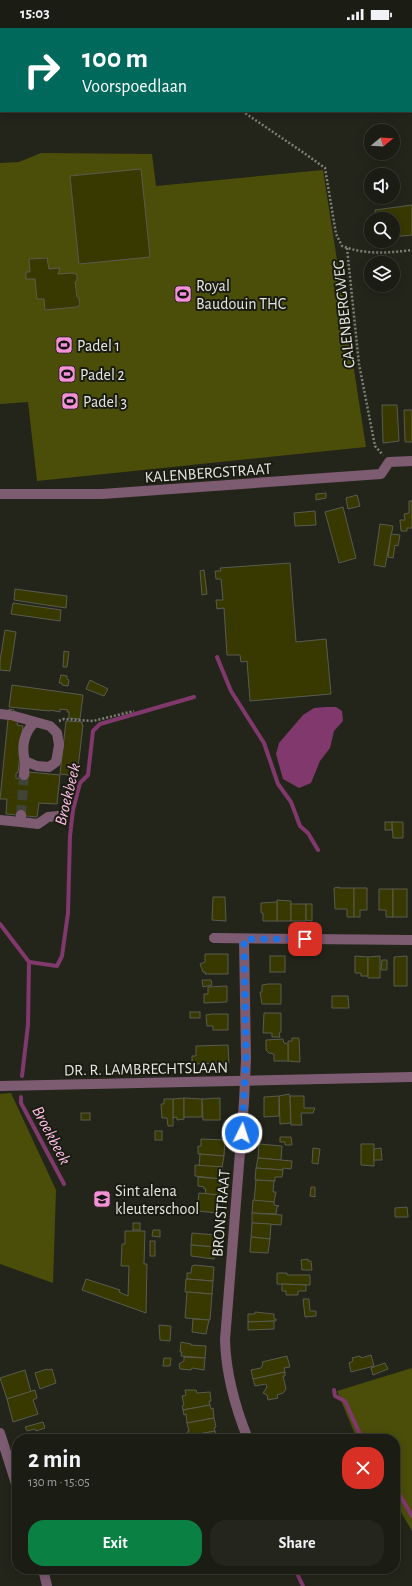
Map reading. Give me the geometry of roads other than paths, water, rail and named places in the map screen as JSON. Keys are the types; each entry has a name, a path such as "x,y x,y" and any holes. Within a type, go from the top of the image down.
{"street":[{"name":"KALENBERGSTRAAT","path":"0,494 102,494 380,474 389,462 412,461"},
{"path":"7,715 50,726 57,733 59,745 56,762 49,767 37,766 25,762"},
{"path":"24,775 25,762 23,756 25,736 28,728 35,722"},
{"path":"0,820 21,819 38,824 48,817 58,816"},
{"path":"214,938 412,940"},
{"name":"BRONSTRAAT","path":"244,939 245,1081 225,1340 226,1363 233,1398 246,1434"},
{"name":"DR. R. LAMBRECHTSLAAN","path":"0,1086 412,1077"},
{"path":"0,1433 12,1471"},
{"path":"44,1574 47,1586"}],"waterway":[{"name":"Broekbeek","path":"217,657 231,691 264,743 278,784 291,802 300,826 308,833 318,850"},
{"name":"Broekbeek","path":"29,962 57,966 62,956 68,913 70,836 73,810 80,783 88,775 93,731 100,724 194,697"},
{"name":"Broekbeek","path":"0,924 29,962 28,1025 22,1076"},
{"name":"Broekbeek","path":"21,1097 21,1103 64,1184"},
{"name":"Broekbeek","path":"334,1390 335,1396 345,1401 360,1434"},
{"name":"Broekbeek","path":"400,1496 412,1516"},
{"name":"Broekbeek","path":"297,1574 303,1586"}],"tunnel":[{"path":"21,815 24,775"}],"place":[{"name":"Royal Baudouin THC","path":"183,294"},
{"name":"Padel 1","path":"64,345"},
{"name":"Padel 2","path":"67,374"},
{"name":"Padel 3","path":"70,401"},
{"name":"Sint alena kleuterschool","path":"102,1199"}]}
